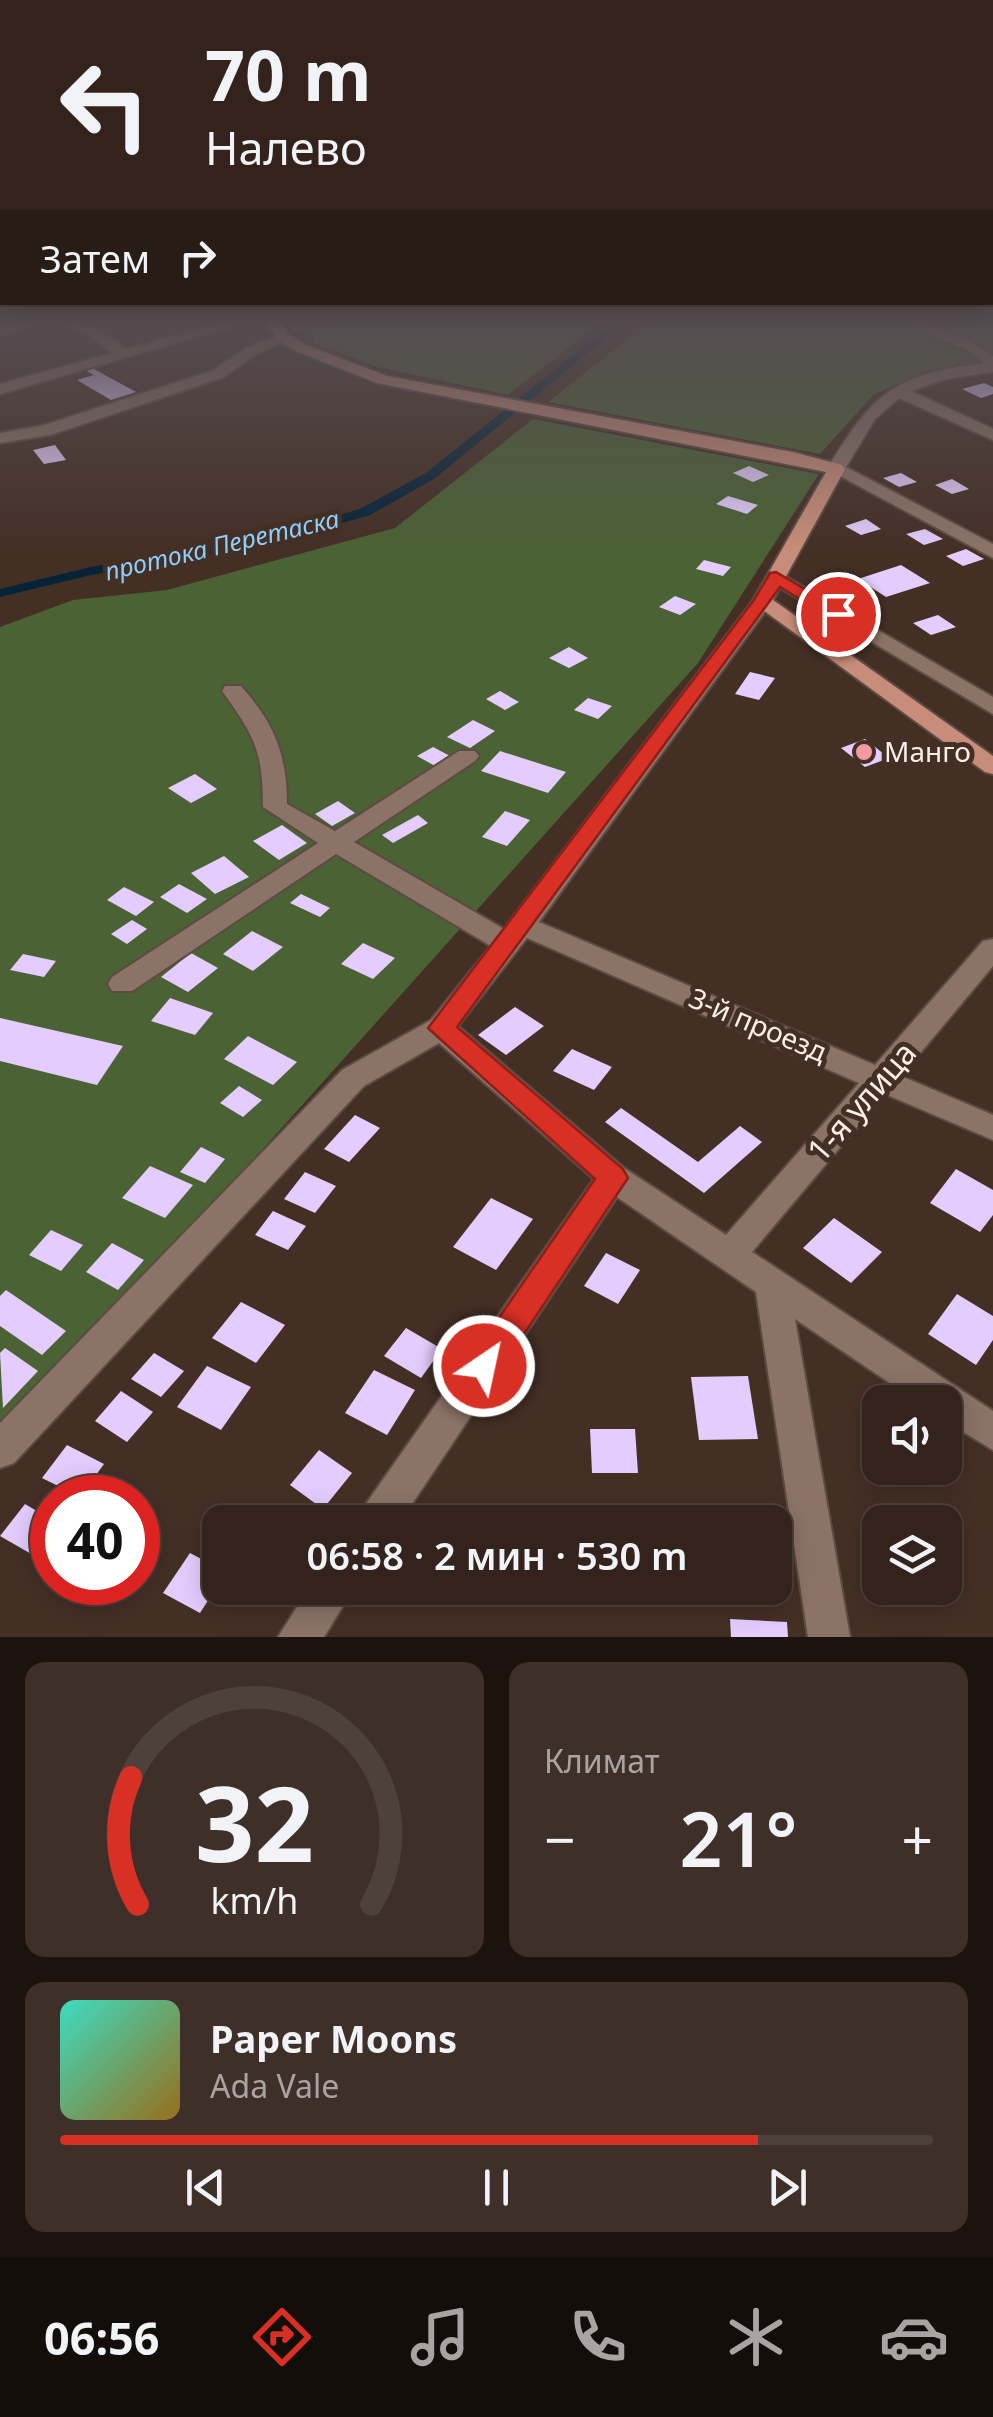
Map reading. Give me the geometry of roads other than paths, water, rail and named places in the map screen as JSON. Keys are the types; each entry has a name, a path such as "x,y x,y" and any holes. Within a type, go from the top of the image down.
{"main road":[{"path":"472,398 793,457 836,469 762,602 993,767"}],"street":[{"path":"0,438 44,431 144,398"},
{"path":"891,398 875,409 836,469 993,552"},
{"path":"914,398 993,436"},
{"path":"776,577 993,707"},
{"path":"0,1450 352,1078 441,1028 515,935 762,602"},
{"name":"3-й проезд","path":"232,691 261,721 276,766 275,807 334,844 515,935 884,1078 993,1128"},
{"path":"122,984 467,756"},
{"name":"1-я улица","path":"729,1255 993,948"},
{"path":"441,1028 613,1178 993,1432"},
{"path":"389,1505 613,1178"},
{"path":"772,1284 829,1637"},
{"path":"299,1637 321,1605"}],"waterway":[{"name":"протока Перетаска","path":"0,593 91,571 276,538 365,512 430,476 526,398"}],"place":[{"name":"Манго","path":"864,752"}]}
